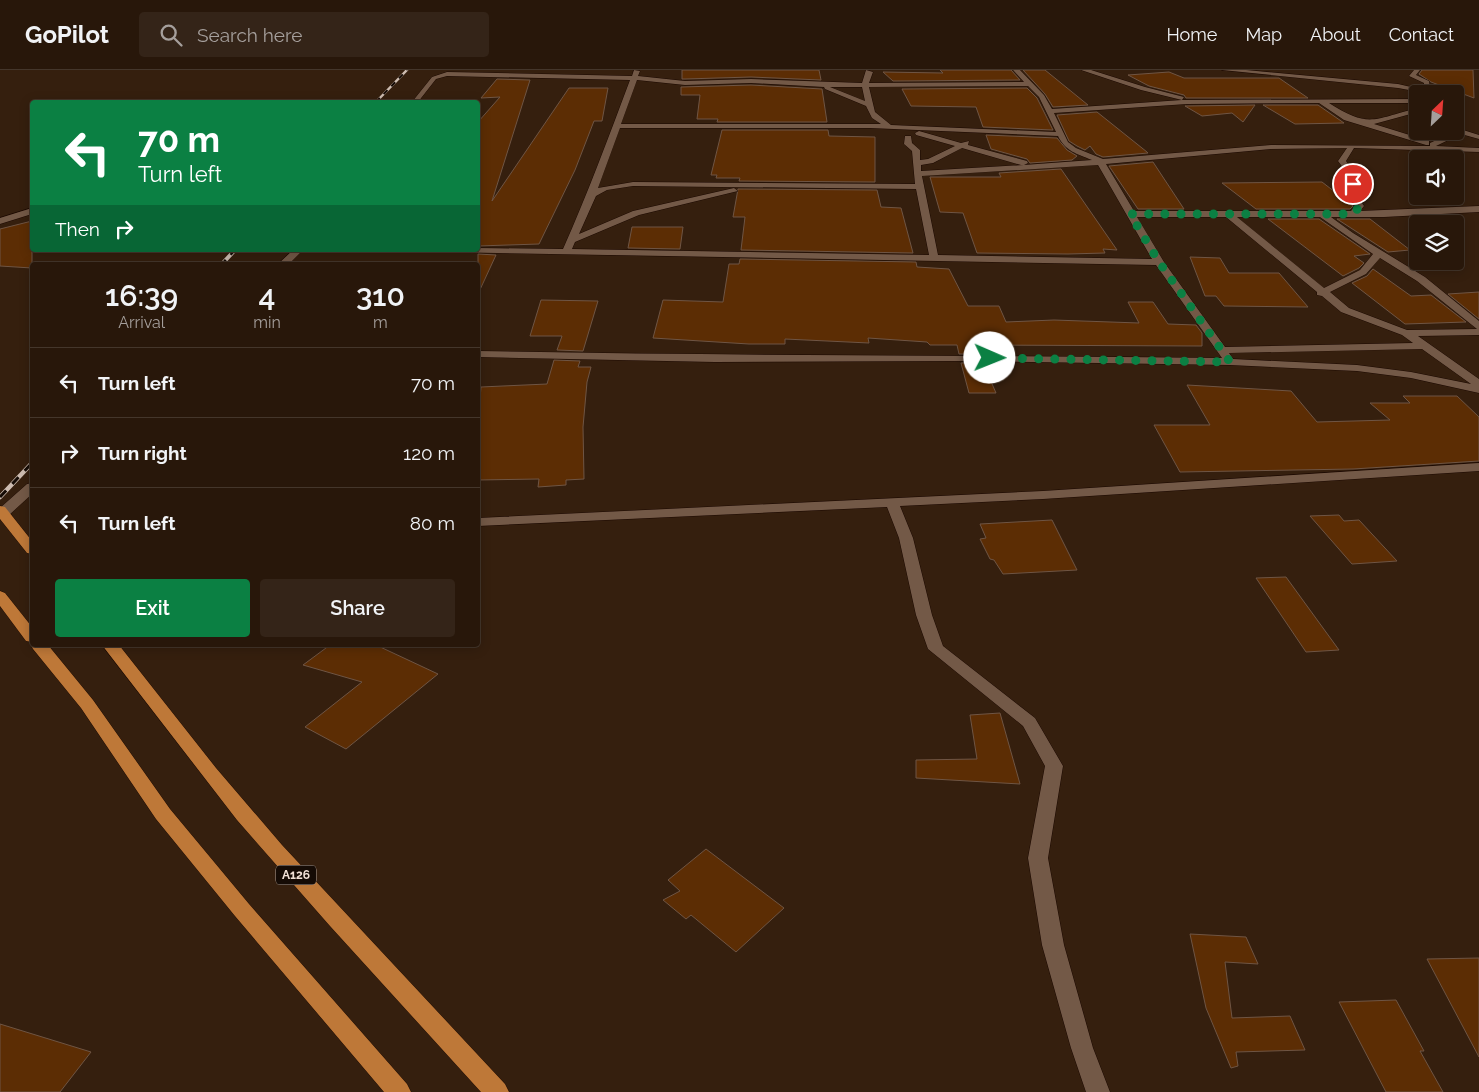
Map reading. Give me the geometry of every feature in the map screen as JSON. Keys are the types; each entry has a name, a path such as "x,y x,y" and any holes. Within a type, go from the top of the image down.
{"highway":[{"path":"1,511 30,545"},
{"path":"0,596 30,634"},
{"path":"41,647 87,704 163,814 242,910 399,1092"},
{"name":"A126","path":"112,647 184,743 268,843 320,903 497,1092"}],"street":[{"path":"538,76 544,70"},
{"path":"869,70 870,72 865,84 868,93 868,104 874,117 888,126"},
{"path":"1016,70 1042,96 1065,142 1073,150 1100,161 1159,262 1230,362"},
{"path":"1084,70 1143,89 1203,102"},
{"path":"1225,70 1295,75 1409,89"},
{"path":"1280,70 1295,75"},
{"path":"1324,70 1327,77 1342,84 1404,102"},
{"path":"1417,70 1412,76 1427,82 1427,85"},
{"path":"716,83 723,72"},
{"path":"417,100 434,78 447,74 538,76 636,74 716,83 752,81 816,84 1030,84"},
{"path":"567,251 592,194 615,126 636,74"},
{"path":"816,84 868,104"},
{"path":"1342,84 1358,95 1342,102 1350,111 1352,120"},
{"path":"1049,111 1088,106 1203,102 1409,102"},
{"path":"1322,102 1352,120 1479,158"},
{"path":"1364,124 1409,112"},
{"path":"615,126 888,126 1060,134"},
{"path":"870,126 908,138 932,127"},
{"path":"917,162 930,161 991,130"},
{"path":"919,133 1038,167"},
{"path":"1464,136 1479,139"},
{"path":"908,138 908,144 916,150 917,174 934,258"},
{"path":"1433,145 1440,140"},
{"path":"1352,146 1342,161 1351,173 1354,198 1360,206 1353,214"},
{"path":"917,174 1038,167 1271,147 1352,146 1479,150"},
{"path":"592,194 605,188 633,184 744,188 920,187"},
{"path":"571,241 636,213 696,201 744,188"},
{"path":"1130,214 1384,214 1479,209"},
{"path":"0,221 30,212"},
{"path":"1321,213 1421,279 1479,326"},
{"path":"1228,214 1321,293 1345,310 1406,333 1479,384"},
{"path":"480,250 1159,262"},
{"path":"285,262 296,252"},
{"path":"1321,293 1363,272 1379,253"},
{"path":"1406,333 1479,332"},
{"path":"1221,350 1424,346"},
{"path":"480,354 715,360 970,358 1230,362 1357,368 1411,375 1479,389"},
{"path":"480,522 1043,495 1479,467"},
{"path":"1,511 30,489"},
{"path":"892,502 906,538 924,615 936,649 1029,722 1054,766 1038,858 1052,946 1082,1048 1098,1092"}],"building":[{"path":"682,70 819,70 821,80 751,77 682,79"},
{"path":"940,70 1011,70 1020,80 893,81 883,72 943,73"},
{"path":"1023,70 1045,70 1088,105 1053,107 1045,94"},
{"path":"1422,70 1473,70 1474,98 1464,94 1464,85 1439,85 1419,74"},
{"path":"1169,72 1184,78 1279,78 1308,98 1186,98 1184,95 1149,86 1128,75"},
{"path":"497,79 530,80 492,201 569,88 608,88 602,121 594,121 575,170 539,244 480,246 480,120 500,97 481,98"},
{"path":"751,85 822,89 827,122 717,122 718,119 697,119 700,95 681,95 681,87"},
{"path":"1027,88 1037,98 1053,130 983,127 976,107 911,106 902,89"},
{"path":"1255,105 1243,122 1232,113 1202,116 1185,106"},
{"path":"1263,105 1318,105 1344,123 1295,124"},
{"path":"1097,112 1148,153 1103,157 1096,154 1090,146 1085,150 1069,141 1057,115"},
{"path":"722,130 828,130 829,136 875,137 875,182 739,181 740,178 716,178 717,175 711,175"},
{"path":"986,135 1057,138 1067,150 1077,156 1072,160 1030,163 1027,159 991,149"},
{"path":"1153,162 1184,209 1138,209 1109,166"},
{"path":"1061,169 1117,250 1103,249 1105,253 1068,254 977,253 963,213 940,212 930,177 1001,177 999,173"},
{"path":"1322,182 1353,206 1350,209 1256,209 1222,183"},
{"path":"738,189 877,190 881,207 901,208 913,253 741,250 745,217 733,217"},
{"path":"1268,219 1319,219 1370,254 1354,256 1364,263 1359,268 1343,276"},
{"path":"1337,219 1370,219 1409,249 1388,252"},
{"path":"30,222 30,252 32,252 32,262 30,262 30,268 0,266 0,229"},
{"path":"632,227 683,227 680,249 628,248"},
{"path":"478,254 496,255 480,290 480,262 478,262"},
{"path":"1190,257 1220,258 1229,273 1279,273 1308,307 1224,306 1216,296 1205,296"},
{"path":"740,259 916,262 917,267 949,269 968,306 999,306 1006,322 1054,320 1139,323 1128,302 1153,302 1168,324 1196,325 1202,333 1202,346 976,345 980,354 959,354 957,345 930,345 927,342 868,338 869,343 785,339 785,344 749,344 653,338 663,300 723,302 729,264 739,264"},
{"path":"1373,269 1411,296 1431,295 1466,322 1405,324 1352,283 1367,276"},
{"path":"1479,292 1479,319 1448,294"},
{"path":"541,300 598,301 583,351 557,350 562,336 530,336"},
{"path":"554,360 580,361 578,367 591,367 587,382 583,427 584,479 566,480 566,485 538,487 539,479 480,480 481,387 547,384"},
{"path":"961,363 983,363 996,393 969,393"},
{"path":"1187,385 1291,391 1317,422 1390,420 1370,403 1410,403 1403,396 1457,396 1479,417 1479,461 1353,469 1180,472 1154,425 1210,425"},
{"path":"1339,515 1344,521 1359,520 1397,561 1352,564 1310,516"},
{"path":"1052,520 1077,570 1003,574 994,560 990,559 980,539 986,538 980,524"},
{"path":"1286,577 1339,650 1306,652 1256,578"},
{"path":"327,647 380,647 438,674 346,749 305,727 362,682 303,665"},
{"path":"1000,713 1020,784 916,778 916,760 977,759 970,715"},
{"path":"706,849 784,908 736,952 691,915 686,919 663,900 680,891 668,880"},
{"path":"1190,934 1246,937 1258,964 1225,962 1232,1018 1290,1016 1305,1050 1236,1052 1238,1066 1231,1068 1206,1008"},
{"path":"1479,958 1479,1057 1427,959"},
{"path":"1396,1000 1424,1051 1420,1051 1443,1092 1386,1092 1339,1002"},
{"path":"0,1024 91,1052 60,1092 0,1092"}],"railway":[{"path":"378,100 407,70"},
{"path":"224,262 233,252"},
{"path":"0,497 30,465"}],"route":[{"path":"990,358 1230,362 1159,262 1130,214 1353,214 1360,206 1354,198 1353,184"}]}
